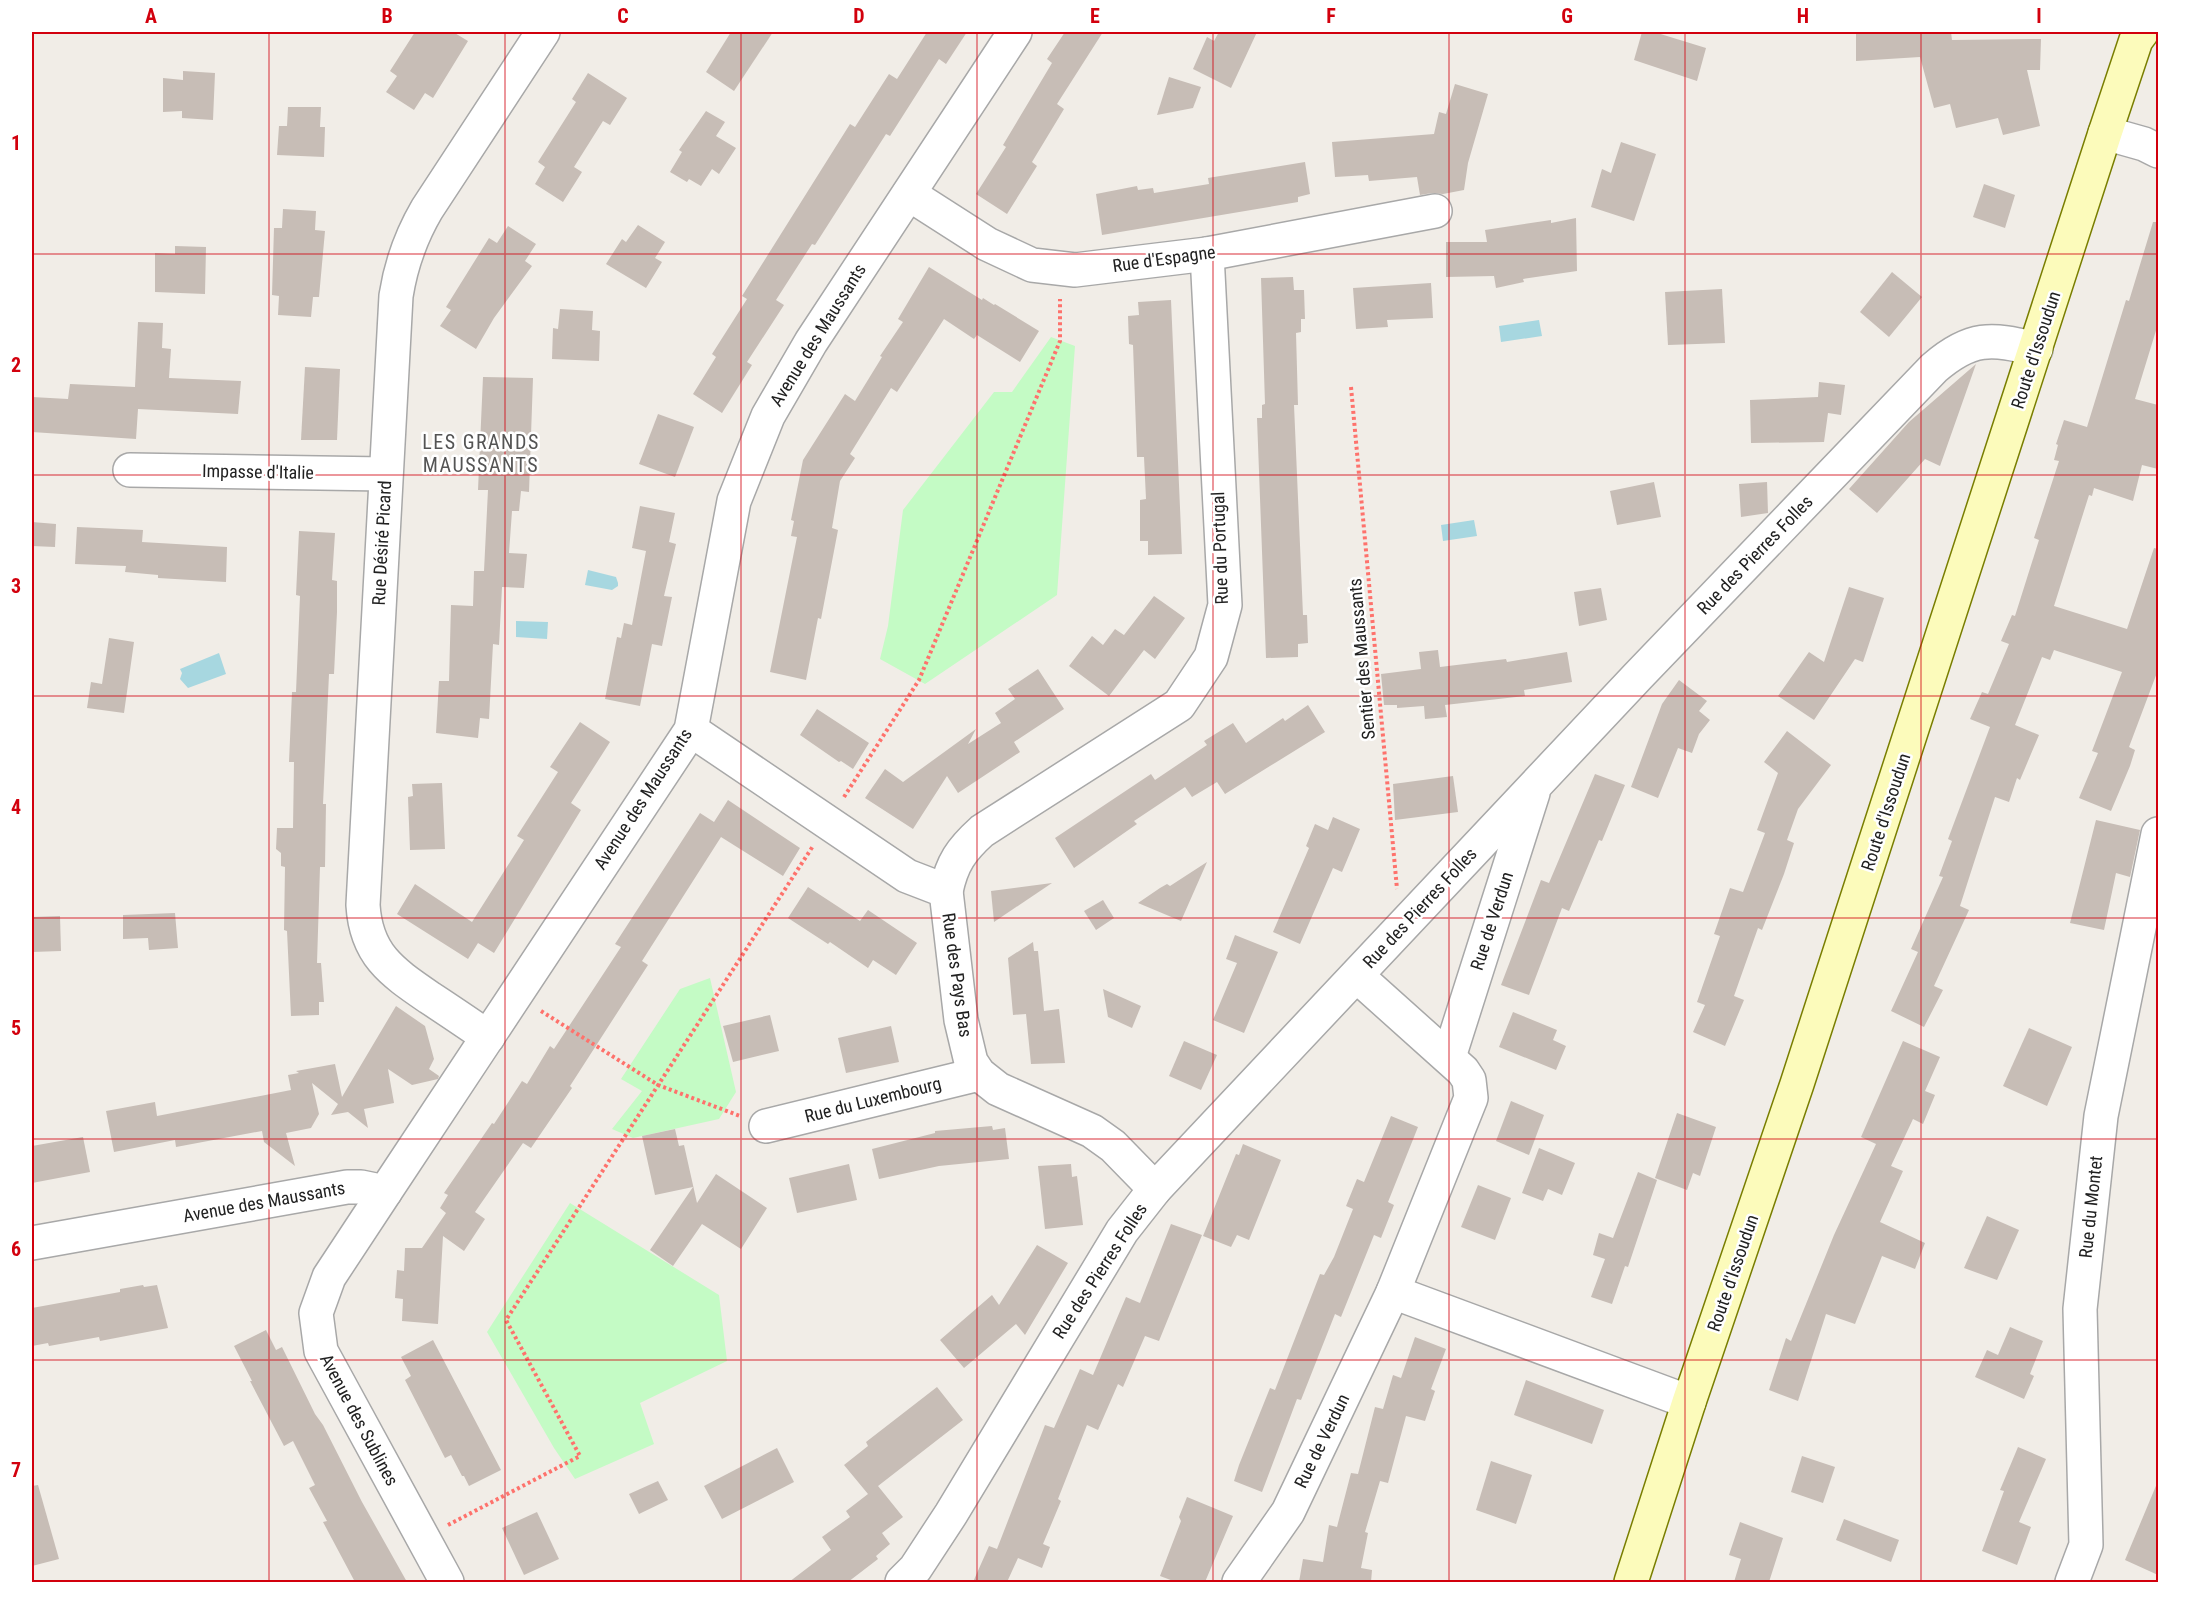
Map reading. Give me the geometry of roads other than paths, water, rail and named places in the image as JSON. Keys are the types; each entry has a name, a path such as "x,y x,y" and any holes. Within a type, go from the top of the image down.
{"main road":[{"name":"Route d'Issoudun","path":"1631,1582 1689,1402 1797,1084 2135,43"}],"street":[{"name":"Rue Désiré Picard","path":"488,1036 395,974 380,957 364,921 385,474 396,296 406,251 413,233 427,210 543,32"},
{"name":"Avenue des Maussants","path":"32,1243 347,1187 361,1186 385,1192 691,730 734,501 768,416 811,342 1015,32"},
{"path":"2105,133 2144,144 2158,151"},
{"name":"Rue d'Espagne","path":"909,194 987,244 1032,265 1075,270 1207,254 1435,211"},
{"name":"Rue du Portugal","path":"946,891 955,861 967,844 982,831 1179,705 1211,657 1225,605 1207,254"},
{"name":"Rue des Pierres Folles","path":"902,1582 915,1569 951,1514 1122,1232 1155,1189 1646,667 1934,368 1949,355 1966,345 1980,342 2009,342 2036,349"},
{"name":"Impasse d'Italie","path":"130,470 385,474"},
{"name":"Rue des Pays Bas","path":"691,730 907,876 946,891 961,1020 968,1052 979,1074"},
{"name":"Rue de Verdun","path":"1449,1057 1535,785"},
{"name":"Rue du Montet","path":"2072,1582 2086,1545 2080,1309 2101,1116 2158,834"},
{"name":"Rue de Verdun","path":"1239,1582 1288,1512 1394,1292 1471,1098 1469,1080 1449,1057 1357,976"},
{"path":"979,1074 998,1089 1092,1131 1106,1140 1155,1189"},
{"name":"Rue du Luxembourg","path":"766,1126 979,1074"},
{"name":"Avenue des Sublines","path":"385,1192 329,1277 316,1313 321,1351 447,1582"},
{"path":"1394,1292 1689,1402"}],"water":[{"path":"1539,320 1542,336 1501,342 1499,326"},
{"path":"1474,520 1477,536 1443,541 1441,525"},
{"path":"588,570 616,577 618,586 612,590 585,585"},
{"path":"516,621 548,622 547,639 516,637"},
{"path":"219,653 226,674 188,688 180,679 182,673 180,669"}],"district":[{"name":"LES GRANDS MAUSSANTS","path":"481,454"}]}
